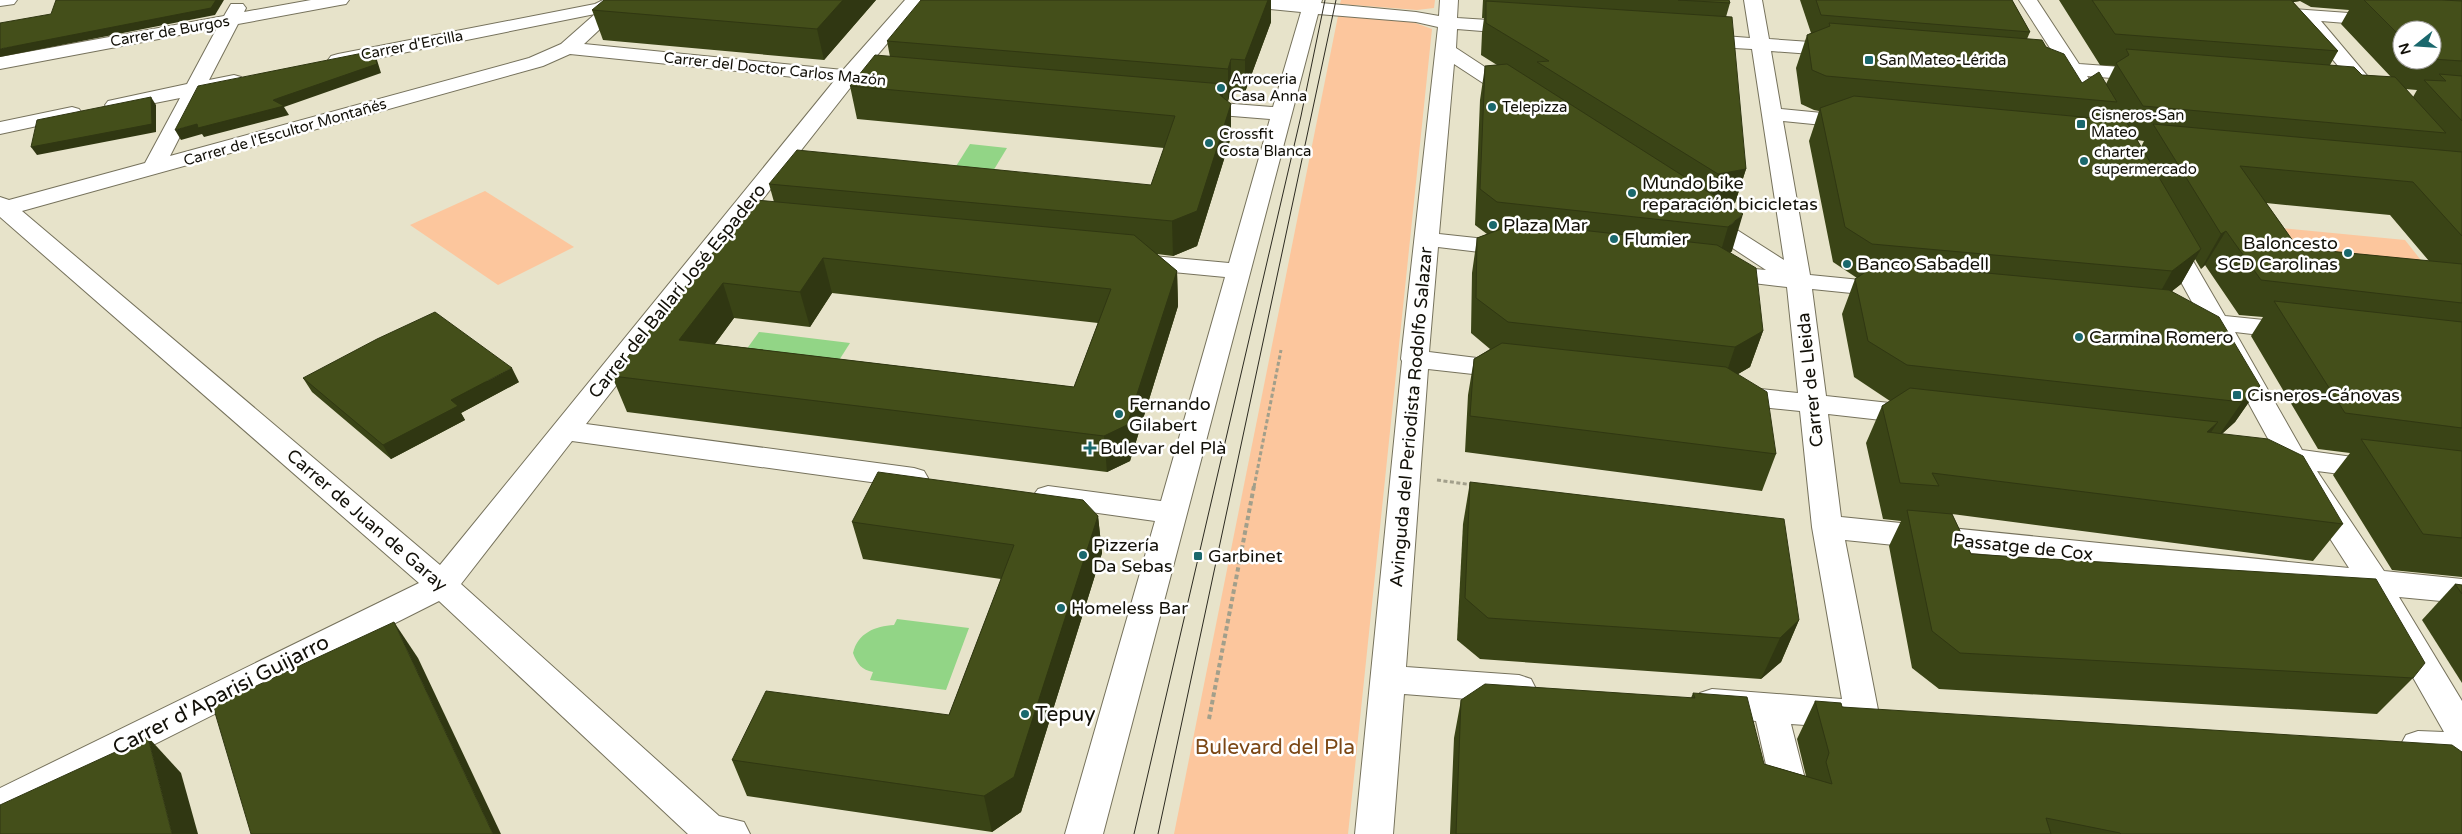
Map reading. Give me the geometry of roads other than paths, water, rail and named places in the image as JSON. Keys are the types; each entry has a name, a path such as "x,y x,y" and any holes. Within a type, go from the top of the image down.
{"street":[{"path":"0,1 8,0"},
{"path":"153,168 241,0"},
{"name":"Carrer de Burgos","path":"0,62 340,0"},
{"name":"Carrer d'Ercilla","path":"320,64 600,8 617,0"},
{"path":"568,48 622,0"},
{"name":"Carrer del Ballarí José Espadero","path":"442,585 848,77 915,0"},
{"path":"1226,0 1312,3 1416,17 1449,11 1536,29"},
{"name":"Carrer de Lleida","path":"1753,0 1799,282 1827,527 1877,716 1770,708"},
{"path":"2028,0 2074,69 2091,100"},
{"path":"2291,0 2384,100 2344,92"},
{"path":"1084,834 1312,3"},
{"name":"Avinguda del Periodista Rodolfo Salazar","path":"1374,834 1389,679 1414,359 1449,11"},
{"path":"2248,11 2392,20"},
{"path":"1681,39 1857,52"},
{"name":"Carrer del Doctor Carlos Mazón","path":"568,48 877,80"},
{"name":"Carrer de l'Escultor Montañés","path":"2,207 153,168 536,62 568,48"},
{"path":"1446,50 1536,109"},
{"path":"2015,64 2170,77"},
{"path":"0,128 252,78"},
{"path":"1172,105 1280,114"},
{"path":"1771,114 1870,124"},
{"path":"1684,206 1799,282"},
{"name":"Carrer de Juan de Garay","path":"2,207 442,585 716,833"},
{"path":"2157,217 2293,458 2374,581 2462,732"},
{"path":"732,222 761,225"},
{"path":"1425,239 1533,251"},
{"path":"1113,259 1240,271"},
{"path":"1701,270 1799,282 1918,293"},
{"path":"2166,317 2314,333"},
{"path":"1414,359 1531,372"},
{"path":"1705,392 1940,418"},
{"path":"566,431 938,481"},
{"path":"2244,452 2406,472"},
{"path":"1026,493 1173,513"},
{"name":"Passatge de Cox","path":"1827,527 2462,591"},
{"name":"Carrer d'Aparisi Guijarro","path":"0,806 442,585"},
{"path":"1389,679 1545,691"},
{"path":"1682,701 1770,708 1790,791"},
{"path":"2383,744 2462,748"}],"tram line":[{"path":"1134,834 1301,116 1325,0"},
{"path":"1158,834 1336,0"}],"place":[{"name":"San Mateo-Lérida","path":"1869,60"},
{"name":"Arroceria Casa Anna","path":"1221,88"},
{"name":"Telepizza","path":"1492,107"},
{"name":"Cisneros-San Mateo","path":"2081,124"},
{"name":"Crossfit Costa Blanca","path":"1209,143"},
{"name":"charter supermercado","path":"2084,161"},
{"name":"Mundo bike reparación bicicletas","path":"1632,193"},
{"name":"Plaza Mar","path":"1493,225"},
{"name":"Flumier","path":"1614,239"},
{"name":"Baloncesto SCD Carolinas","path":"2348,253"},
{"name":"Banco Sabadell","path":"1847,264"},
{"name":"Carmina Romero","path":"2079,337"},
{"name":"Cisneros-Cánovas","path":"2237,395"},
{"name":"Fernando Gilabert","path":"1119,414"},
{"name":"Bulevar del Plà","path":"1090,448"},
{"name":"Pizzería Da Sebas","path":"1083,555"},
{"name":"Garbinet","path":"1198,556"},
{"name":"Homeless Bar","path":"1061,608"},
{"name":"Tepuy","path":"1025,714"}],"park label":[{"name":"Bulevard del Pla","path":"1275,747"}]}
